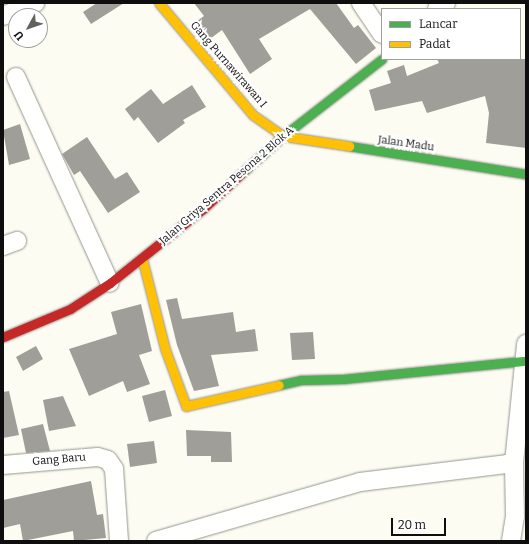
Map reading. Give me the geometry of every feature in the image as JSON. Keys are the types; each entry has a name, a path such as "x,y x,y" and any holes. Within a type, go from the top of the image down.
{"street":[{"path":"3,16 35,3"},
{"name":"Gang Purnawirawan I","path":"159,3 253,115 284,136"},
{"path":"361,3 381,33"},
{"name":"Jalan Griya Sentra Pesona 2 Blok A","path":"3,337 70,309 110,283 204,208 284,136 381,60"},
{"path":"16,77 110,283"},
{"name":"Jalan Madu","path":"284,136 526,174"},
{"path":"142,258 165,349 186,406 301,380 342,379 524,352 518,465 520,518 511,541"},
{"name":"Gang Baru","path":"3,464 98,456 112,464 119,541"},
{"path":"156,541 360,482 518,465"}],"building":[{"path":"97,3 124,3 91,24 83,12"},
{"path":"194,3 336,3 354,28 358,25 376,48 356,64 310,9 259,39 272,59 250,74 222,30 207,41 193,24 204,16"},
{"path":"526,59 526,148 486,143 489,113 485,96 427,113 422,101 375,111 369,90 391,83 387,71 404,65 407,76 439,63 438,60"},
{"path":"192,85 206,107 183,120 185,123 158,143 138,117 134,121 125,109 151,89 163,104"},
{"path":"20,124 30,159 9,165 3,130"},
{"path":"87,137 115,179 127,172 140,192 108,213 80,171 74,175 62,154"},
{"path":"177,298 182,319 233,312 236,332 255,329 258,351 211,355 219,386 194,391 177,345 166,300"},
{"path":"141,304 152,351 139,355 150,384 127,392 123,381 89,396 69,349 117,334 111,312"},
{"path":"313,332 315,359 292,360 290,333"},
{"path":"36,346 43,359 23,371 16,357"},
{"path":"165,390 172,416 149,422 142,396"},
{"path":"9,391 19,435 3,438 3,392"},
{"path":"63,396 76,426 49,431 43,400"},
{"path":"43,424 50,451 26,453 21,429"},
{"path":"186,430 231,432 232,462 211,462 211,456 187,456"},
{"path":"154,441 157,463 130,467 127,444"},
{"path":"91,481 97,515 103,514 106,538 74,541 73,531 23,541 20,524 3,528 3,500"}],"traffic: fast":[{"path":"243,172 283,136 381,60"},
{"path":"349,146 526,174"},
{"path":"279,385 301,380 343,379 523,361"}],"traffic: slow":[{"path":"159,3 253,115 283,136 349,146"},
{"path":"142,258 165,349 186,406 279,385"}],"traffic: jam":[{"path":"3,337 70,309 110,283 204,208 243,172"}]}
